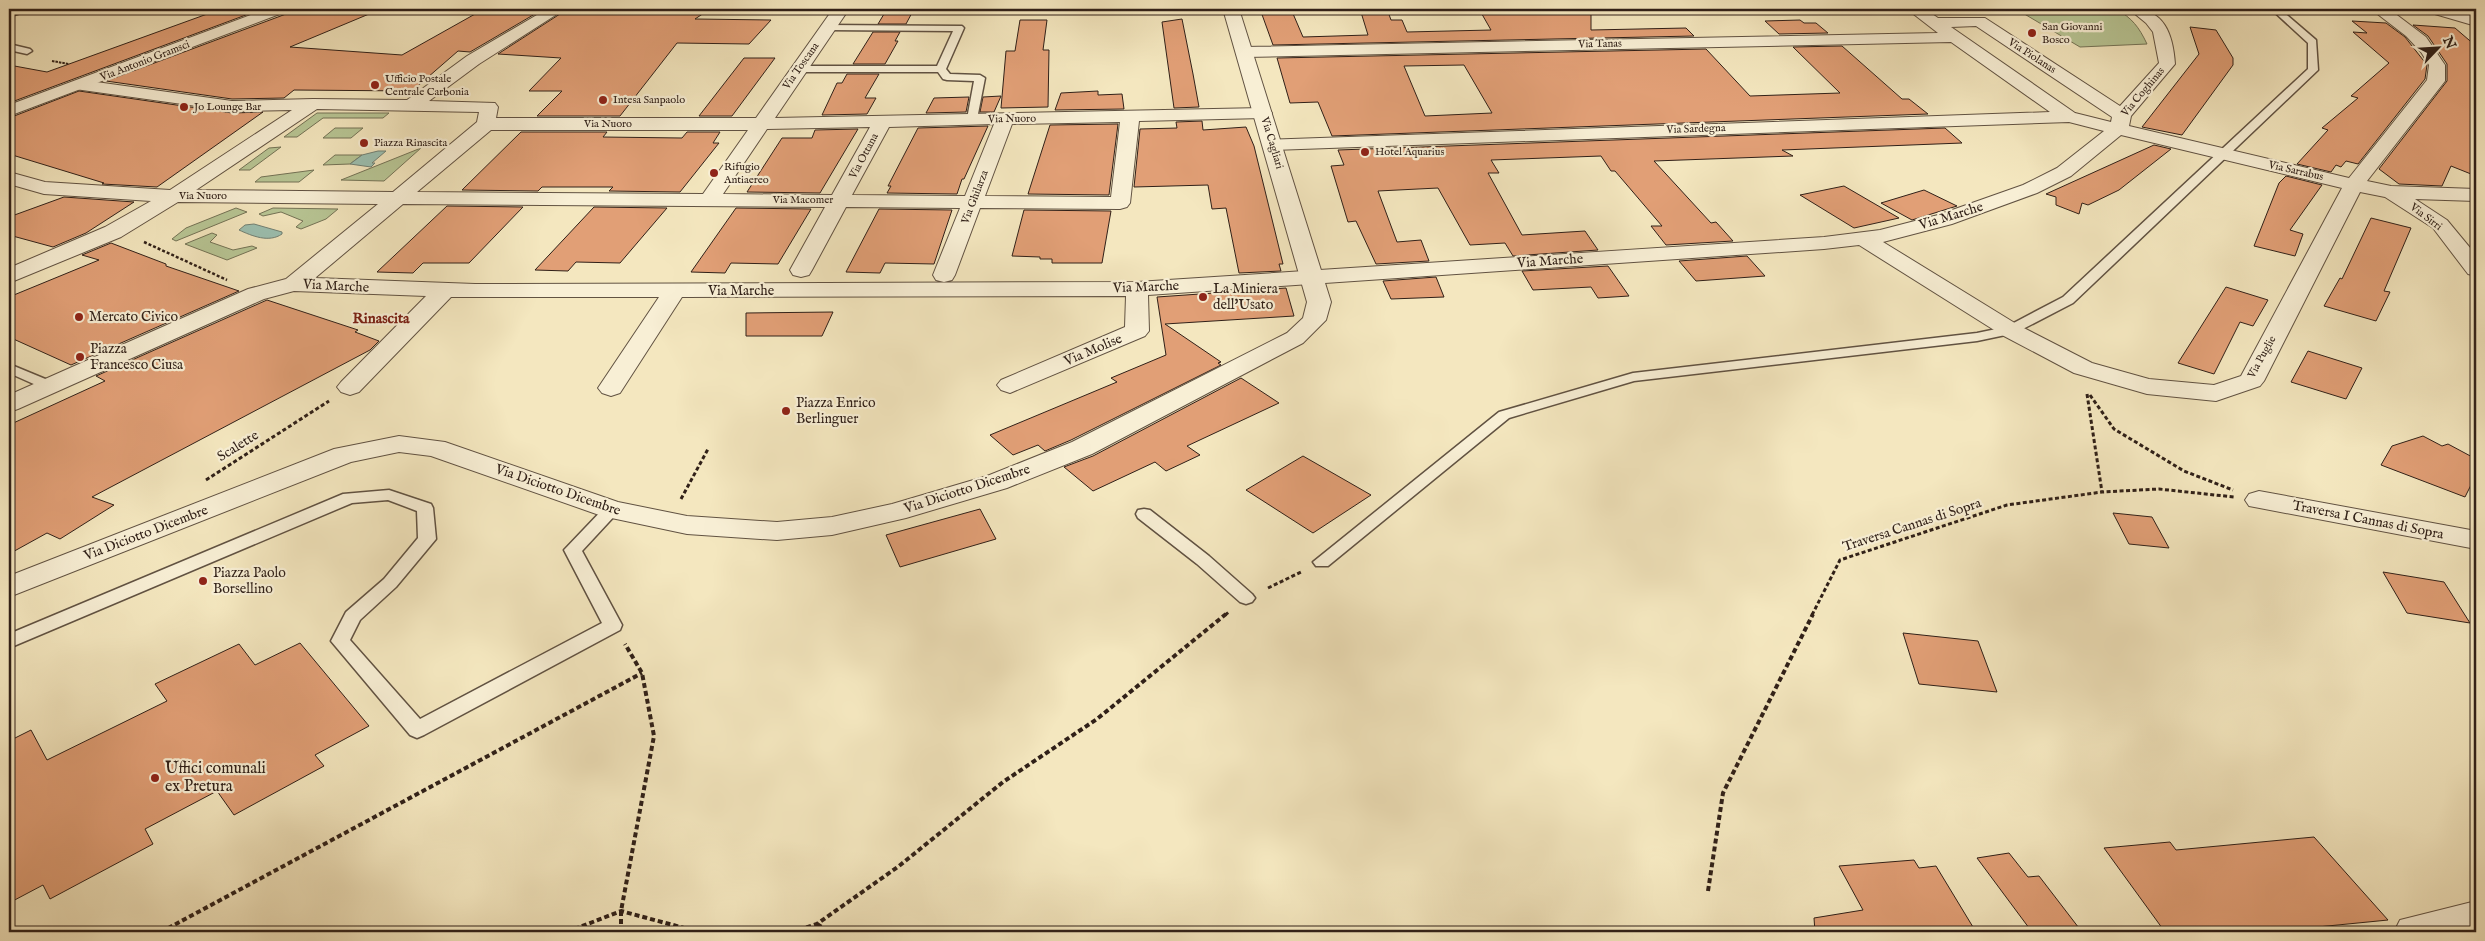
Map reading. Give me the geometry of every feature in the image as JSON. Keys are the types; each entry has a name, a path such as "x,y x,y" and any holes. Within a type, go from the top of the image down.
{"street":[{"path":"9,12 21,9"},
{"name":"Via Antonio Gramsci","path":"9,111 280,9"},
{"path":"412,106 473,60 557,9"},
{"name":"Via Toscana","path":"761,124 841,9"},
{"name":"Via Cagliari","path":"1231,9 1312,278"},
{"path":"1915,9 2069,117"},
{"name":"Via Coghinas","path":"2120,121 2167,64 2166,41 2155,22 2137,9"},
{"name":"Via Puglie","path":"1862,238 2010,330 2083,368 2147,386 2216,393 2251,381 2354,184 2436,81 2437,65 2427,50 2407,27 2379,9"},
{"path":"2433,9 2476,21"},
{"name":"Via Piolanas","path":"1935,23 1979,21 2120,121"},
{"name":"Via Tanas","path":"1245,52 1955,37"},
{"path":"9,404 256,294 294,284 486,124 489,107 312,104 232,106 82,85"},
{"path":"9,276 113,232 174,196 312,104"},
{"name":"Via Nuoro","path":"486,124 761,124 1263,113"},
{"name":"Via Macomer","path":"399,196 1120,203 1130,116"},
{"name":"Via Sardegna","path":"1273,144 2069,117 2120,121"},
{"name":"Via Ghilarza","path":"944,275 1005,119"},
{"name":"Via Ottana","path":"801,270 883,121"},
{"name":"Via Sarrabus","path":"2120,121 2224,154 2391,192 2476,195"},
{"name":"Via Marche","path":"294,284 444,291 1137,288 1824,243 1880,236 1945,220 2030,189 2064,172 2120,121"},
{"path":"709,200 761,124"},
{"name":"Via Nuoro","path":"9,178 44,188 174,196 399,196"},
{"name":"Via Sirri","path":"2391,192 2440,224 2476,269"},
{"name":"Via Diciotto Dicembre","path":"9,587 344,455 399,444 435,448 612,510 687,525 778,531 832,526 896,512 997,482 1082,448 1296,338 1314,320 1318,302 1312,278"},
{"name":"Via Molise","path":"1010,385 1137,332 1137,288"},
{"path":"350,387 444,291"},
{"path":"611,388 675,291"},
{"name":"Traversa I Cannas di Sopra","path":"2259,500 2476,540"},
{"path":"2414,932 2476,918"}],"lane":[{"path":"1322,562 1504,415 1633,377 1977,337 2010,330 2068,300 2313,70 2313,42 2275,9"},
{"path":"828,27 959,28 941,68"},
{"path":"9,46 26,51"},
{"path":"799,69 941,68"},
{"path":"941,68 947,77 980,78 972,120"},
{"path":"9,368 50,386"},
{"path":"9,641 349,498 389,495 426,508 427,539 390,583 353,616 340,641 417,730 613,625 573,550 612,510"},
{"path":"1144,514 1203,560 1246,598"}],"path":[{"path":"113,232 139,240 256,294"},
{"name":"Scalette","path":"202,482 350,387"},
{"path":"2102,492 2087,390 2114,429 2184,471 2259,500"},
{"path":"669,522 708,449"},
{"name":"Traversa Cannas di Sopra","path":"1708,891 1722,793 1840,560 2007,505 2102,492 2160,489 2259,500"},
{"path":"791,932 817,924 899,866 1003,782 1097,719 1246,598 1322,562"},
{"path":"613,625 642,673 654,736 621,911 621,932"},
{"path":"161,932 642,673"},
{"path":"567,932 621,911 699,932"},
{"path":"817,924 830,932"}],"green space":[{"path":"2016,9 2116,9 2134,24 2147,44 2080,47"},
{"path":"317,113 389,113 383,118 323,118 297,137 284,137"},
{"path":"335,128 363,128 351,138 323,138"},
{"path":"281,147 250,170 239,170 269,148"},
{"path":"421,148 384,181 341,180"},
{"path":"335,155 362,155 350,164 323,165"},
{"path":"314,170 299,182 255,182 261,177"},
{"path":"236,208 247,212 176,241 172,239 186,228"},
{"path":"273,208 338,209 326,219 301,229 296,227 303,221 281,212 263,216 259,214"},
{"path":"212,233 217,235 210,242 233,250 252,246 257,248 227,260 185,244"}],"shaded area":[{"path":"386,151 372,163 375,163 371,167 350,164 362,155"},
{"path":"254,224 282,232 282,234 277,237 266,238 239,230 245,225"}],"building":[{"path":"221,9 262,9 9,103 9,65 47,72"},
{"path":"290,9 381,9 290,47 402,55 484,9 540,11 470,52 458,51 412,91 294,90 284,98 232,99 106,81 286,14"},
{"path":"579,9 710,9 695,19 771,20 749,44 677,43 620,116 537,116 562,91 529,91 561,58 498,54 563,12 579,13"},
{"path":"887,9 914,9 906,24 878,24"},
{"path":"1260,9 1291,9 1303,37 1368,35 1360,9 1387,9 1391,20 1402,20 1407,32 1491,30 1479,9 1591,9 1591,30 1686,28 1694,36 1273,45"},
{"path":"1182,19 1199,107 1174,108 1162,22"},
{"path":"1020,20 1047,20 1043,50 1049,50 1048,107 1001,108 1006,51 1015,51"},
{"path":"1800,20 1804,23 1816,23 1828,33 1779,34 1765,21"},
{"path":"2352,21 2386,23 2405,37 2427,65 2425,79 2358,164 2346,161 2341,167 2336,165 2331,172 2297,164 2328,130 2322,128 2358,98 2351,96 2389,63 2353,32 2367,33"},
{"path":"2413,25 2455,28 2476,46 2476,176 2451,166 2442,186 2399,184 2379,169 2447,81 2447,64 2428,36"},
{"path":"2190,27 2216,30 2233,58 2233,65 2182,135 2142,127 2199,54"},
{"path":"873,32 900,32 895,41 898,41 885,64 853,64"},
{"path":"1842,46 1902,99 1909,99 1928,114 1332,136 1318,102 1290,103 1277,58 1706,49 1750,96 1840,93 1793,47","holes":["1464,65 1492,113 1425,116 1404,66"]},
{"path":"744,58 775,58 732,116 699,116"},
{"path":"847,74 879,74 865,98 876,98 867,114 822,115 837,83 842,83"},
{"path":"79,91 232,113 263,112 157,187 102,184 104,183 9,154 9,118"},
{"path":"1098,91 1098,95 1122,94 1124,109 1055,110 1061,93"},
{"path":"1001,96 994,112 980,112 983,97"},
{"path":"969,97 966,112 926,113 934,98"},
{"path":"1202,121 1203,130 1246,127 1254,146 1283,264 1279,264 1281,271 1239,273 1226,208 1212,209 1208,185 1134,187 1140,129 1177,128 1176,122"},
{"path":"1118,124 1109,195 1028,194 1050,125"},
{"path":"988,126 964,179 962,179 957,194 887,193 891,186 888,186 918,128"},
{"path":"1945,128 1962,143 1782,150 1793,156 1654,161 1711,223 1716,222 1733,241 1666,245 1651,226 1662,226 1615,171 1611,171 1601,156 1491,160 1499,173 1488,173 1522,235 1585,231 1598,250 1513,256 1505,243 1470,245 1438,188 1378,191 1397,242 1421,240 1429,261 1376,264 1356,221 1348,222 1331,166 1344,165 1338,150"},
{"path":"858,129 820,193 747,192 782,138 812,138 815,130"},
{"path":"521,132 607,132 603,137 682,138 687,132 720,132 713,143 719,143 680,192 609,191 613,187 542,187 538,191 462,190"},
{"path":"2154,145 2171,149 2119,190 2088,205 2082,203 2079,214 2056,205 2056,197 2046,194"},
{"path":"2286,176 2322,185 2290,230 2303,234 2295,256 2254,246 2279,183"},
{"path":"1844,186 1899,218 1854,228 1800,195"},
{"path":"1924,190 1957,206 1912,220 1881,203"},
{"path":"64,197 134,202 86,233 53,247 9,235 9,217"},
{"path":"447,206 523,207 469,263 423,263 413,273 377,272"},
{"path":"594,207 667,208 620,263 576,262 568,271 535,270"},
{"path":"736,208 811,209 778,264 731,263 725,273 691,272"},
{"path":"879,209 952,210 934,264 885,263 880,273 846,272"},
{"path":"1024,210 1111,211 1102,263 1052,263 1052,259 1012,256"},
{"path":"2371,218 2411,228 2384,291 2390,292 2376,321 2324,306 2340,278 2342,279"},
{"name":"Mercato Civico","path":"111,243 166,264 166,266 239,291 71,365 9,337 9,297 99,260 82,255"},
{"path":"1747,256 1765,276 1696,281 1679,261"},
{"path":"1608,266 1629,296 1598,298 1591,287 1533,290 1522,271"},
{"path":"1436,277 1444,297 1391,299 1383,281"},
{"path":"2226,287 2268,300 2253,326 2240,322 2214,374 2178,363"},
{"path":"1286,288 1294,316 1165,324 1221,362 1218,363 1221,365 1071,440 1045,451 1038,445 1013,455 990,435 1117,382 1111,378 1166,355 1157,297"},
{"path":"267,300 358,330 355,332 379,341 370,350 92,497 114,505 60,539 47,533 9,554 9,425 105,381 96,376"},
{"path":"833,312 822,336 746,336 746,313"},
{"path":"2308,351 2362,368 2346,399 2291,382"},
{"path":"1241,378 1279,403 1187,446 1200,455 1166,471 1155,462 1093,491 1064,467 1093,456"},
{"path":"2423,436 2442,446 2448,444 2476,459 2476,475 2465,497 2381,465 2392,446"},
{"path":"1303,456 1371,495 1313,533 1246,490"},
{"path":"980,509 996,539 900,567 886,535"},
{"path":"2113,513 2152,517 2169,548 2129,544"},
{"path":"2383,572 2444,582 2470,623 2407,613"},
{"path":"1903,633 1978,641 1997,692 1919,684"},
{"name":"Uffici comunali ex Pretura","path":"300,643 369,726 315,755 324,766 234,815 217,791 145,829 153,844 50,899 43,885 9,903 9,741 31,730 47,760 167,701 155,684 239,644 255,665"},
{"path":"2314,837 2388,920 2267,932 2165,932 2104,848 2170,842 2176,850"},
{"path":"2009,853 2028,877 2039,876 2082,932 2032,932 1977,858"},
{"path":"1914,860 1919,868 1936,866 1976,932 1815,932 1814,918 1863,910 1839,866"}],"place":[{"name":"San Giovanni Bosco","path":"2032,33"},
{"name":"Ufficio Postale Centrale Carbonia","path":"375,85"},
{"name":"Intesa Sanpaolo","path":"603,100"},
{"name":"Jo Lounge Bar","path":"184,107"},
{"name":"Piazza Rinascita","path":"364,143"},
{"name":"Hotel Aquarius","path":"1365,152"},
{"name":"Rifugio Antiaereo","path":"714,173"},
{"name":"La Miniera dell'Usato","path":"1203,297"},
{"name":"Mercato Civico","path":"79,317"},
{"name":"Piazza Francesco Ciusa","path":"80,357"},
{"name":"Piazza Enrico Berlinguer","path":"786,411"},
{"name":"Piazza Paolo Borsellino","path":"203,581"},
{"name":"Uffici comunali ex Pretura","path":"155,778"}],"district":[{"name":"Rinascita","path":"381,318"}]}
